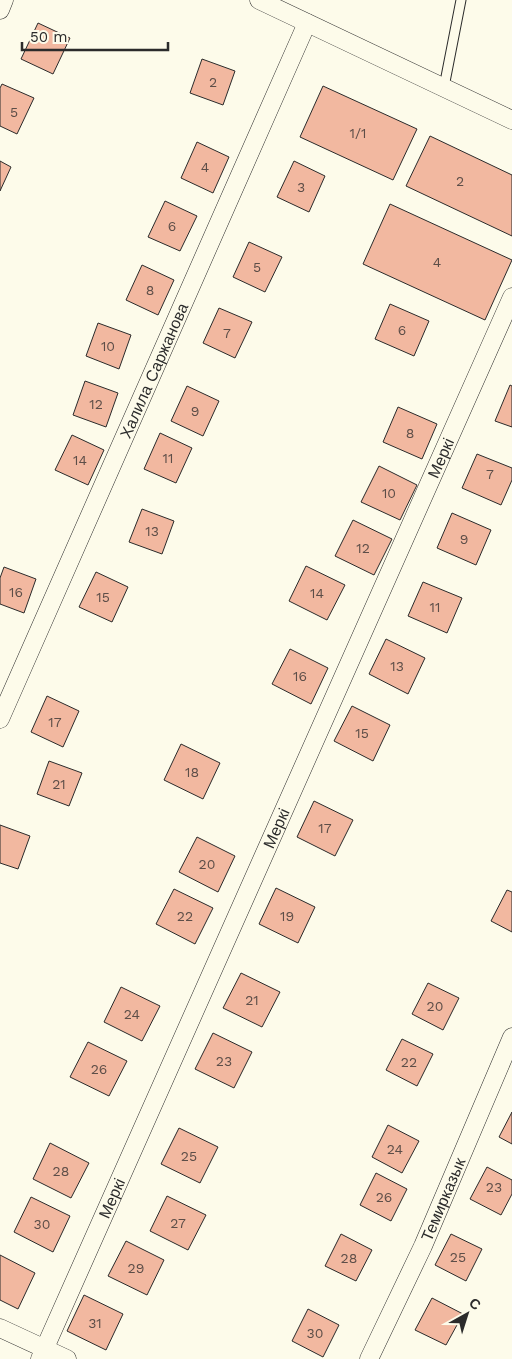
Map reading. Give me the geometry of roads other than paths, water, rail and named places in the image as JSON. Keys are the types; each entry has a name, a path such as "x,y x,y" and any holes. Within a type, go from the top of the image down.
{"street":[{"path":"0,10 4,0"},
{"path":"259,0 512,120"},
{"name":"Халила Саржанова","path":"0,719 307,23"},
{"name":"Меркі","path":"42,1354 512,298"},
{"name":"Темирказык","path":"368,1359 423,1246 512,1037"},
{"path":"0,1328 42,1354 67,1359"}],"lane":[{"path":"444,88 461,0"}]}
